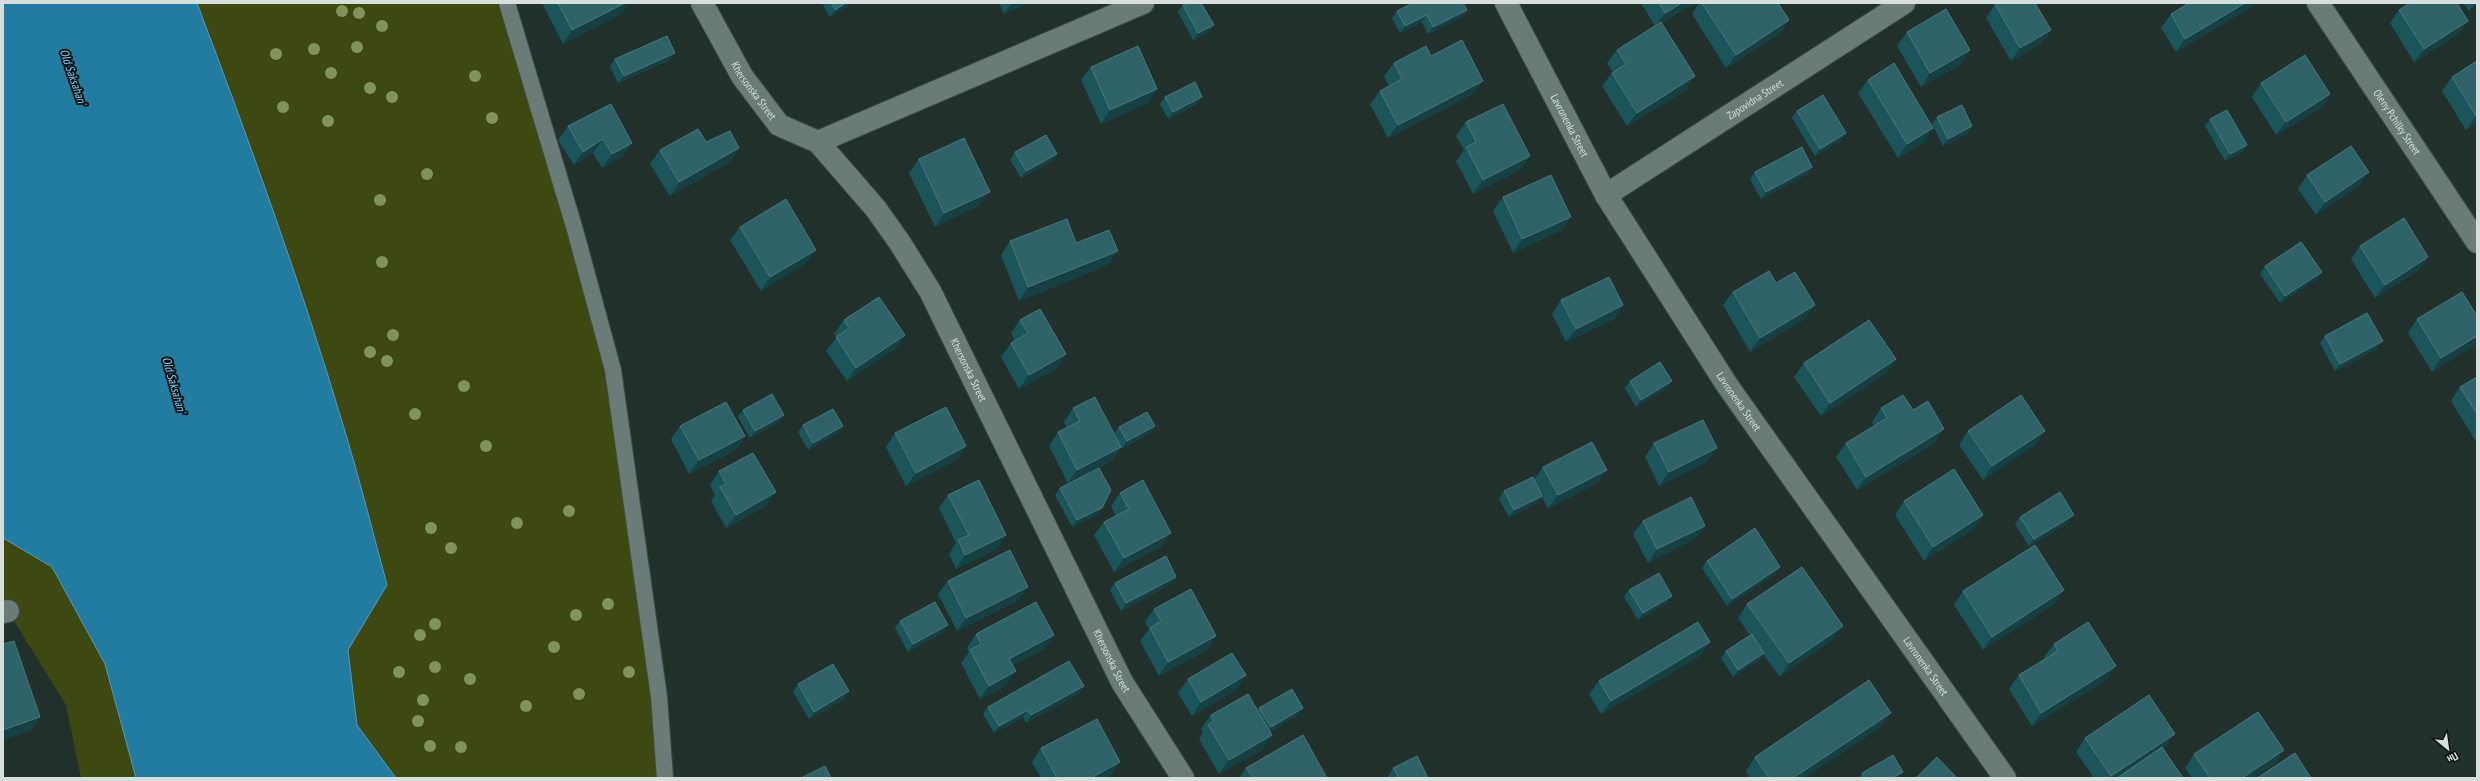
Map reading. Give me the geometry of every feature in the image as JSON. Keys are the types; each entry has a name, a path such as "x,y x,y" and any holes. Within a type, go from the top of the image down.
{"street":[{"name":"Khersonska Street","path":"702,3 742,76 779,125 818,142 876,208 930,291 1122,682 1183,778"},
{"path":"818,142 1144,3"},
{"name":"Lavronenka Street","path":"1506,3 1606,195 1726,385 2005,778"},
{"name":"Zapovidna Street","path":"1606,195 1904,3"},
{"name":"Oleny Pchilky Street","path":"2318,3 2477,242"}],"lane":[{"path":"507,3 575,230 613,370 659,697 665,778"}],"green space":[{"path":"197,3 507,3 613,370 665,778 396,778 357,725 348,649 387,585 350,448 310,321 255,161"},
{"path":"3,538 52,567 105,664 136,778 81,778 66,705 8,611 3,607"}],"water":[{"name":"Old Saksahan'","path":"3,3 197,3 293,267 328,374 361,487 387,585 348,650 357,725 396,778 136,778 105,664 52,567 3,538"}],"building":[{"path":"558,3 625,3 572,30"},
{"path":"831,3 846,3 835,10"},
{"path":"1190,3 1201,3 1214,25 1198,33 1183,5"},
{"path":"1413,3 1463,3 1467,10 1433,27 1427,15 1405,26 1397,11"},
{"path":"1659,3 1682,3 1665,13"},
{"path":"1702,3 1778,3 1789,20 1736,55"},
{"path":"2035,3 2051,30 2020,48 1995,4"},
{"path":"2189,3 2245,3 2185,39 2171,14"},
{"path":"2410,3 2457,3 2468,21 2424,49 2399,10"},
{"path":"1946,9 1970,50 1930,73 1907,32"},
{"path":"1661,22 1695,76 1637,113 1612,73 1626,64 1617,50"},
{"path":"667,36 675,53 624,76 615,59"},
{"path":"1462,40 1483,81 1398,125 1380,91 1402,79 1394,63 1426,46 1431,56"},
{"path":"1138,46 1157,89 1110,110 1091,67"},
{"path":"2305,55 2330,94 2286,122 2261,83"},
{"path":"2477,61 2477,116 2476,116 2452,77"},
{"path":"1894,63 1933,128 1907,144 1868,80"},
{"path":"1195,82 1202,97 1173,112 1165,97"},
{"path":"1823,95 1846,133 1820,149 1797,111"},
{"path":"611,104 632,143 612,154 603,139 583,152 568,126"},
{"path":"1503,104 1530,156 1483,180 1466,147 1476,142 1466,122"},
{"path":"1962,105 1972,126 1948,139 1937,117"},
{"path":"2227,110 2247,145 2230,154 2210,119"},
{"path":"698,129 706,142 730,131 739,148 679,182 660,150"},
{"path":"1046,135 1057,154 1026,171 1015,152"},
{"path":"964,138 990,192 944,213 919,159"},
{"path":"2351,146 2369,172 2325,202 2307,175"},
{"path":"1802,147 1812,167 1766,192 1755,172"},
{"path":"1551,175 1571,217 1522,239 1503,197"},
{"path":"786,199 816,250 770,277 740,227"},
{"path":"2404,218 2428,257 2385,285 2360,246"},
{"path":"1067,219 1076,243 1109,230 1118,251 1028,287 1010,241"},
{"path":"2301,242 2322,272 2285,296 2265,266"},
{"path":"1769,271 1776,283 1795,272 1815,305 1760,338 1733,292"},
{"path":"1609,277 1623,305 1576,329 1561,300"},
{"path":"2462,292 2477,316 2477,336 2441,358 2417,319"},
{"path":"879,297 905,335 856,368 836,337 849,328 844,320"},
{"path":"1040,309 1066,354 1029,375 1011,343 1028,333 1020,320"},
{"path":"2367,313 2383,341 2340,364 2325,336"},
{"path":"1869,320 1896,359 1830,403 1804,363"},
{"path":"1660,362 1672,381 1641,400 1630,381"},
{"path":"2477,377 2477,414 2460,387"},
{"path":"772,394 784,415 755,431 743,410"},
{"path":"1903,395 1913,410 1928,401 1944,429 1866,477 1846,443 1887,418 1881,408"},
{"path":"2021,395 2045,431 1992,466 1968,431"},
{"path":"1095,397 1121,447 1077,470 1058,432 1080,421 1073,408"},
{"path":"726,402 745,436 699,460 680,426"},
{"path":"946,407 966,446 916,473 895,433"},
{"path":"833,409 843,426 813,443 803,425"},
{"path":"1147,412 1155,426 1127,441 1119,427"},
{"path":"1703,420 1717,448 1669,472 1654,443"},
{"path":"1592,442 1607,470 1558,495 1543,467"},
{"path":"753,453 776,492 736,515 720,487 726,484 719,471"},
{"path":"1099,468 1111,490 1102,508 1077,520 1060,488"},
{"path":"1954,469 1983,515 1933,547 1904,501"},
{"path":"1533,477 1542,496 1514,510 1504,491"},
{"path":"979,480 1006,535 965,555 958,540 969,535 948,495"},
{"path":"1143,480 1171,533 1124,558 1104,522 1129,509 1120,493"},
{"path":"2060,492 2074,515 2034,539 2020,517"},
{"path":"1691,497 1705,526 1657,549 1643,521"},
{"path":"1755,528 1780,567 1732,599 1707,561"},
{"path":"2035,545 2064,590 1992,637 1963,591"},
{"path":"1010,550 1028,587 966,618 948,581"},
{"path":"1166,556 1176,577 1126,603 1115,583"},
{"path":"1802,567 1843,626 1789,663 1747,604"},
{"path":"1659,573 1672,596 1643,613 1629,590"},
{"path":"1191,589 1216,636 1168,662 1150,628 1161,621 1154,609"},
{"path":"935,602 948,625 913,644 900,621"},
{"path":"1036,602 1054,635 1009,659 1016,671 989,686 970,650 981,644 976,634"},
{"path":"1698,622 1710,642 1611,701 1599,681"},
{"path":"2088,622 2116,666 2041,713 2019,675 2058,651 2054,644"},
{"path":"1752,634 1764,653 1738,670 1726,651"},
{"path":"14,641 40,717 3,730 3,644"},
{"path":"1232,653 1246,675 1201,702 1188,679"},
{"path":"1069,661 1084,686 1031,715 1028,710 999,726 988,707"},
{"path":"833,664 849,691 814,712 798,684"},
{"path":"1869,680 1891,713 1793,778 1769,778 1755,757"},
{"path":"1292,689 1303,708 1271,727 1259,708"},
{"path":"1248,694 1272,735 1229,760 1208,725 1214,721 1211,715"},
{"path":"2149,695 2175,734 2111,776 2085,738"},
{"path":"2258,712 2284,750 2242,778 2210,778 2194,754"},
{"path":"1097,719 1120,762 1091,778 1057,778 1041,748"},
{"path":"1303,735 1327,778 1253,778 1246,768"},
{"path":"2162,747 2183,778 2117,778"},
{"path":"2295,753 2311,778 2257,778"},
{"path":"1893,755 1903,772 1892,778 1865,778 1862,773"},
{"path":"1417,756 1428,778 1399,778 1393,768"},
{"path":"1937,757 1957,778 1916,778"},
{"path":"825,766 831,778 801,778"}]}
